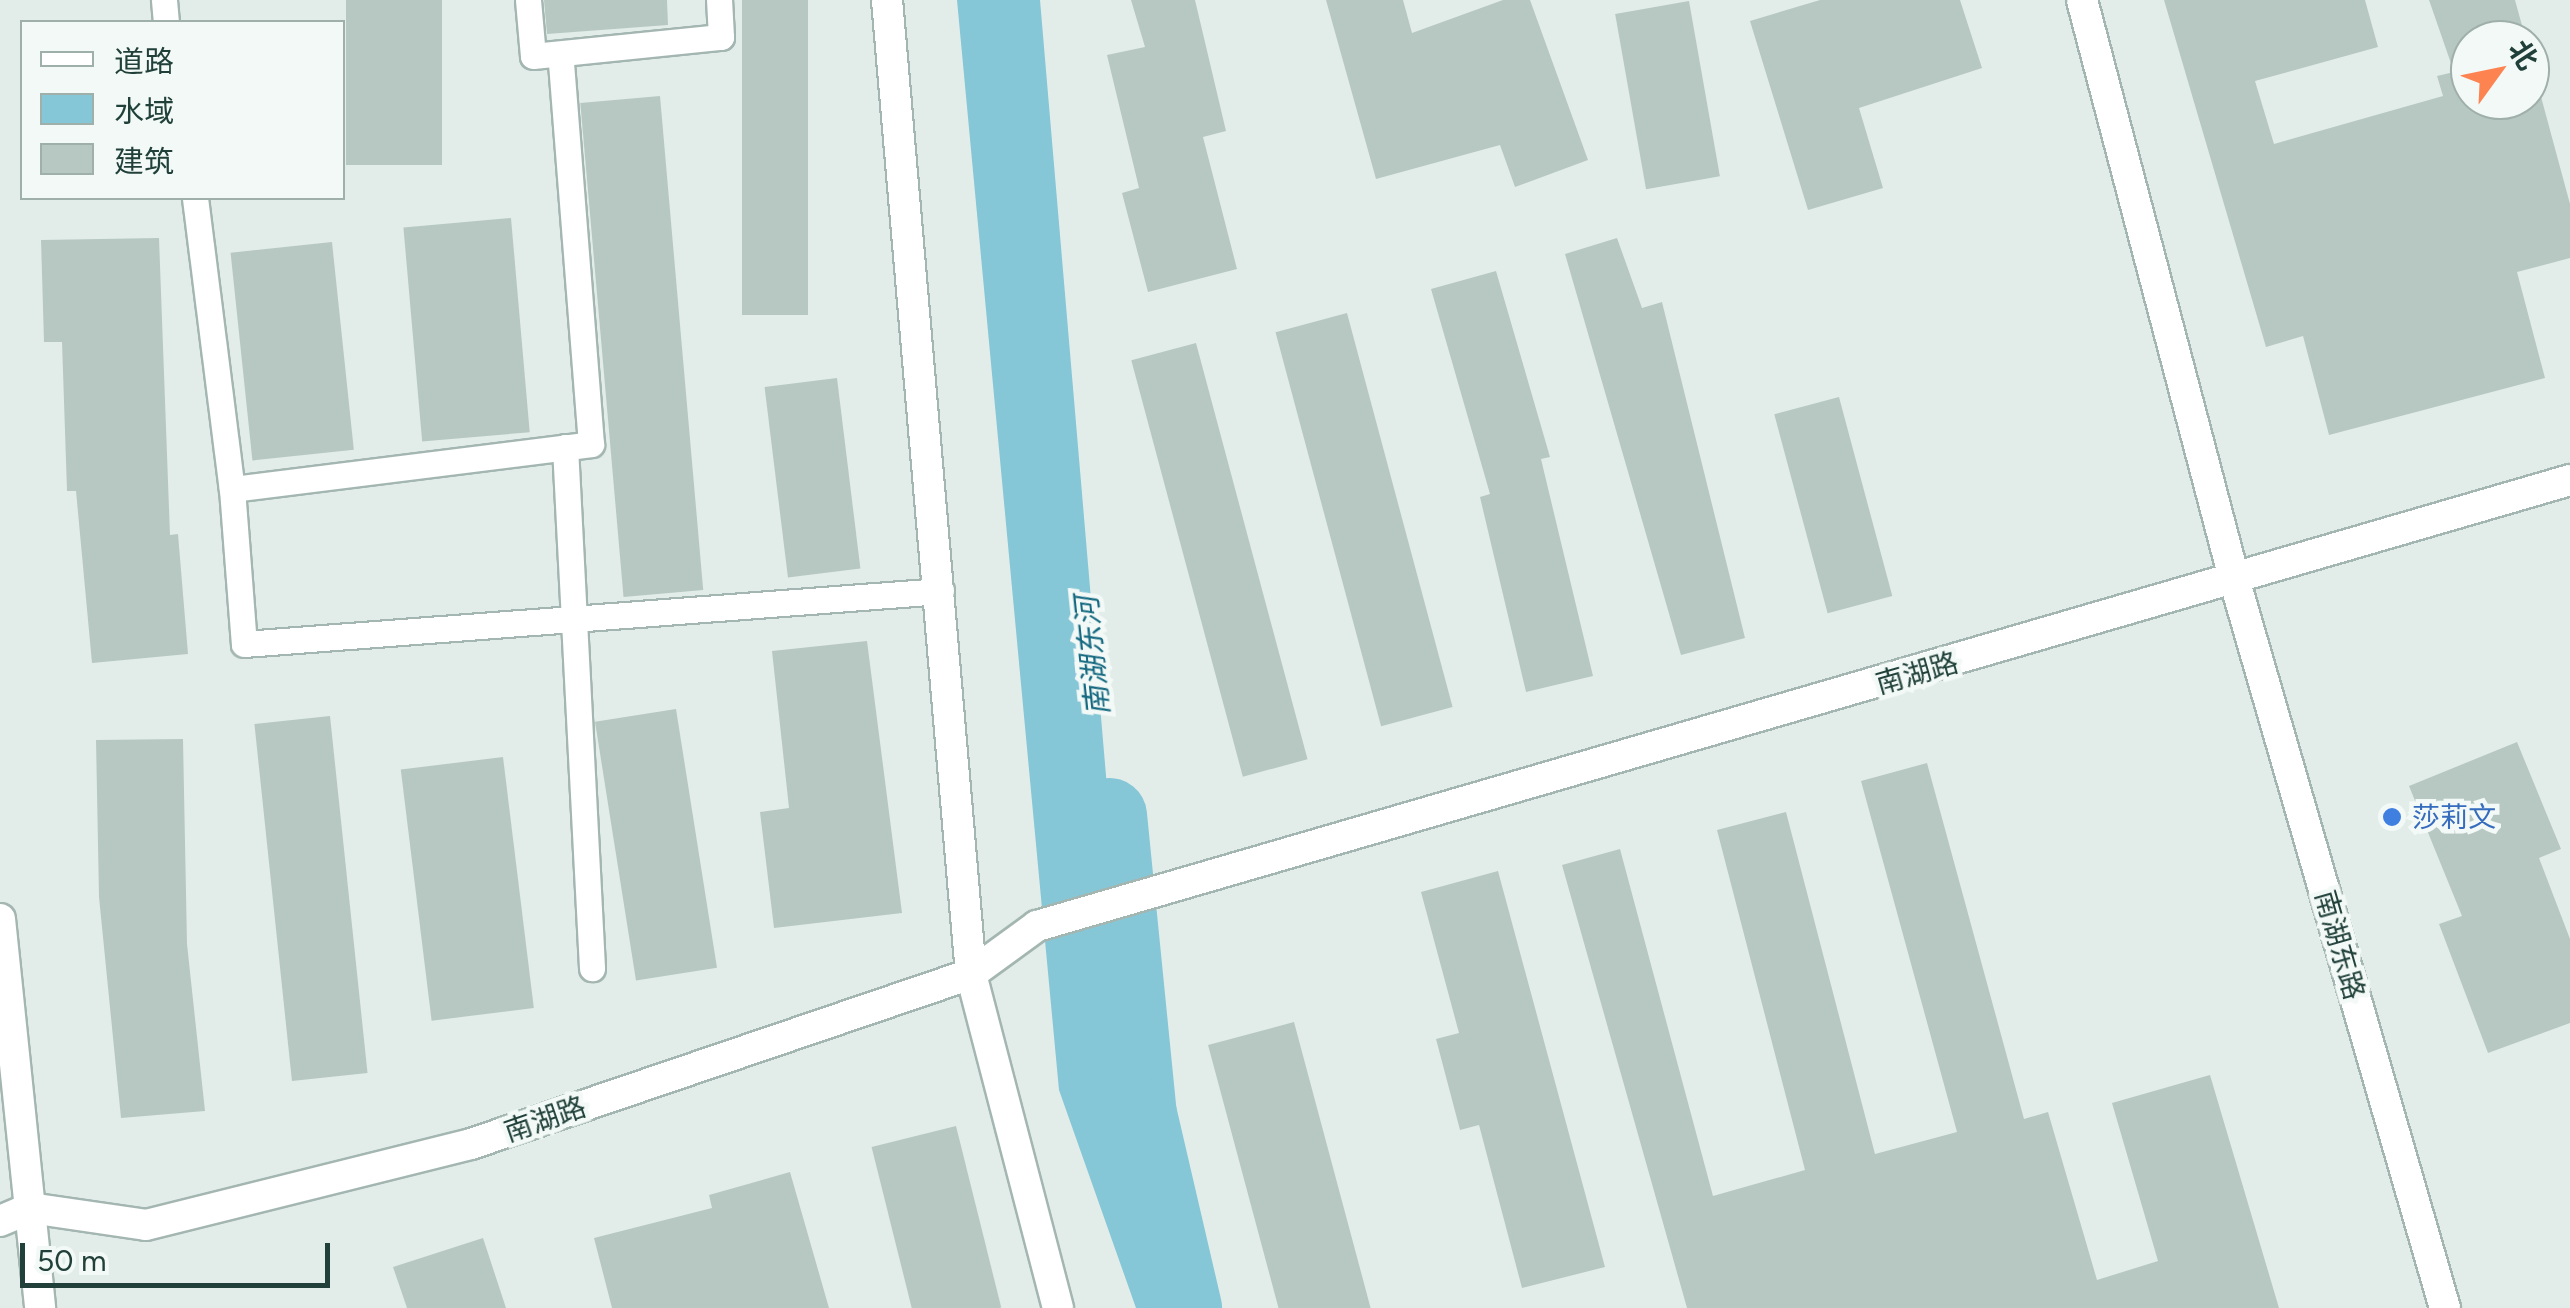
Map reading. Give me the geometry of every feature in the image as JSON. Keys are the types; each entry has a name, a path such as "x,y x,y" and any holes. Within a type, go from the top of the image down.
{"street":[{"path":"886,0 971,974 1058,1308"},
{"name":"南湖东路","path":"2082,0 2235,582 2445,1308"},
{"name":"南湖路","path":"30,1208 146,1225 471,1144 971,974 1036,926 2235,582 2570,480"},
{"path":"0,919 40,1308"},
{"path":"0,1193 30,1208"},
{"path":"0,1221 30,1208"}],"lane":[{"path":"528,0 533,56 721,37 718,0"},
{"path":"232,489 591,444 560,54"},
{"path":"195,200 232,489 244,644 940,591"},
{"path":"566,447 592,968"}],"water":[{"path":"957,0 1040,0 1141,1187 1174,1308 1136,1308 1059,1090"}],"building":[{"path":"346,0 442,0 442,165 346,165"},
{"path":"544,0 667,0 668,25 547,34"},
{"path":"742,0 808,0 808,315 742,315"},
{"path":"1131,0 1195,0 1226,131 1203,137 1237,269 1148,292 1122,193 1139,188 1107,55 1145,47"},
{"path":"1326,0 1403,0 1412,33 1503,0 1530,0 1588,160 1515,187 1500,145 1376,179"},
{"path":"1820,0 1960,0 1982,68 1859,108 1883,188 1808,210 1750,21"},
{"path":"2164,0 2365,0 2378,47 2255,81 2274,144 2443,96 2437,76 2450,73 2450,120 2547,120 2570,204 2570,258 2517,272 2545,378 2329,435 2303,336 2266,347"},
{"path":"2429,0 2515,0 2520,20 2450,20 2450,60"},
{"path":"1689,1 1720,176 1646,189 1615,14"},
{"path":"660,96 703,590 624,597 580,103"},
{"path":"511,218 530,432 422,442 403,227"},
{"path":"159,238 170,535 178,534 188,654 92,663 76,491 67,491 62,342 44,342 41,240"},
{"path":"1617,238 1642,308 1662,302 1745,638 1681,655 1565,254"},
{"path":"332,242 354,450 252,461 231,253"},
{"path":"1496,271 1550,457 1541,459 1593,676 1526,692 1480,497 1490,494 1431,289"},
{"path":"1347,313 1453,707 1381,726 1276,332"},
{"path":"1196,343 1308,759 1243,777 1131,360"},
{"path":"837,378 860,569 788,577 765,387"},
{"path":"1839,397 1892,596 1828,613 1774,414"},
{"path":"867,641 902,913 774,928 760,812 789,808 772,651"},
{"path":"676,709 717,968 636,981 595,722"},
{"path":"330,716 368,1073 292,1081 254,724"},
{"path":"183,739 187,944 205,1111 121,1118 99,897 96,740"},
{"path":"2517,742 2561,849 2539,858 2570,939 2570,1023 2488,1053 2439,924 2462,916 2409,786"},
{"path":"503,757 534,1008 432,1021 401,770"},
{"path":"1927,763 2024,1119 2048,1112 2097,1280 2158,1261 2112,1103 2210,1075 2279,1308 1687,1308 1562,865 1620,849 1713,1196 1805,1170 1717,830 1786,812 1875,1154 1957,1132 1861,781"},
{"path":"1498,871 1605,1267 1522,1288 1479,1125 1460,1130 1436,1039 1459,1033 1421,892"},
{"path":"1294,1022 1371,1308 1278,1308 1208,1045"},
{"path":"956,1126 1001,1307 912,1308 872,1147"},
{"path":"790,1172 829,1308 612,1308 594,1238 712,1208 709,1195"},
{"path":"483,1238 506,1308 407,1308 393,1267"}],"waterway":[{"name":"南湖东河","path":"1109,815 1139,1114 1184,1308"}],"place":[{"name":"莎莉文","path":"2392,817"}]}
